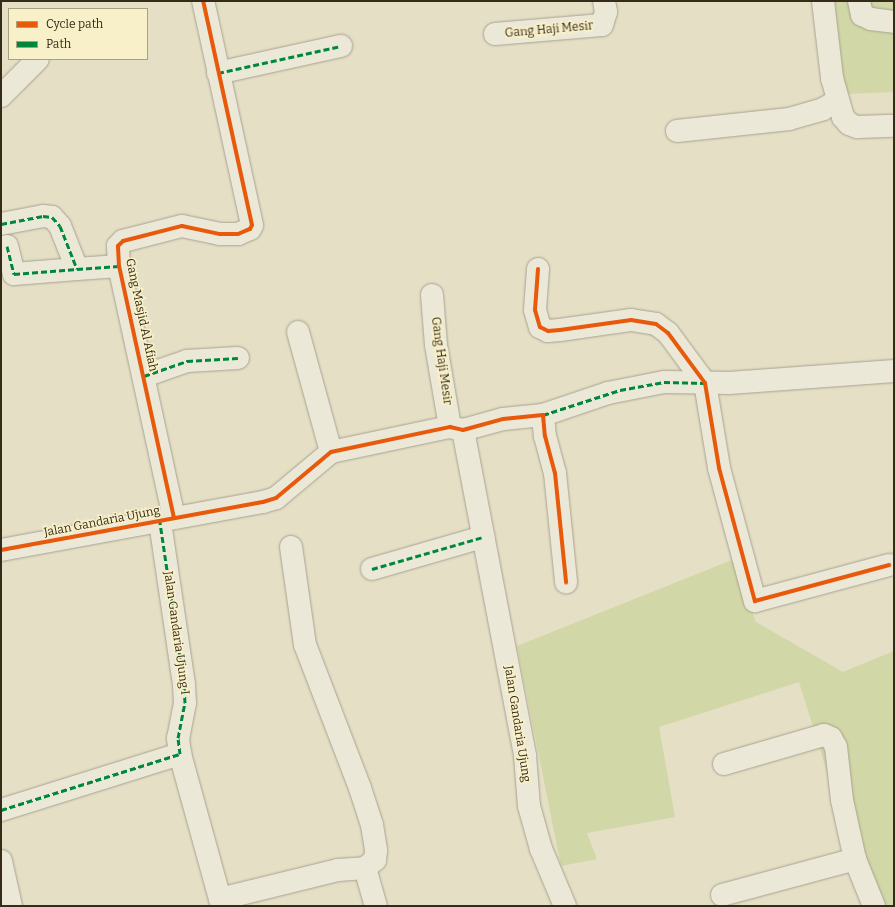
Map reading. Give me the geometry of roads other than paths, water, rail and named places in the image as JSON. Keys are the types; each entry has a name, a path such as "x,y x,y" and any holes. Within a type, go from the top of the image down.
{"street":[{"name":"Gang Masjid Al Afiah","path":"167,520 144,376 119,266 118,246 123,241 182,226 220,234 238,234 250,230 252,225 203,1"},
{"name":"Gang Haji Mesir","path":"495,34 602,25 606,12 604,1"},
{"path":"823,1 837,101 849,124 857,127 894,126"},
{"path":"859,1 862,15 870,19 894,22"},
{"path":"218,74 341,46"},
{"path":"1,96 37,60"},
{"path":"677,131 789,119 823,109 837,101"},
{"path":"1,224 43,216 52,217 60,226 78,269"},
{"path":"7,246 14,274 119,266"},
{"path":"538,269 535,310 540,327 548,330 560,330 631,320 656,324 668,333 705,383 719,468 754,601 889,565"},
{"name":"Gang Haji Mesir","path":"432,295 436,345 456,428"},
{"path":"298,332 331,452"},
{"path":"144,376 187,361 238,358"},
{"name":"Jalan Gandaria Ujung","path":"1,550 167,520 276,498 331,452 503,419 543,414 620,390 670,382 705,383 894,371"},
{"path":"543,414 545,436 555,473 566,582"},
{"name":"Jalan Gandaria Ujung","path":"456,428 483,537 525,756 529,806 541,849 565,906"},
{"name":"Jalan Gandaria Ujung I","path":"167,520 185,702 178,738 180,754 221,902"},
{"path":"372,569 483,537"},
{"path":"221,902 338,870 365,868 375,860 376,850 372,825 306,645 291,547"},
{"path":"724,764 824,735 831,738 836,747 842,800 856,859 874,906"},
{"path":"1,810 180,754"},
{"path":"722,895 856,859"},
{"path":"1,861 11,906"},
{"path":"365,868 376,906"}]}
